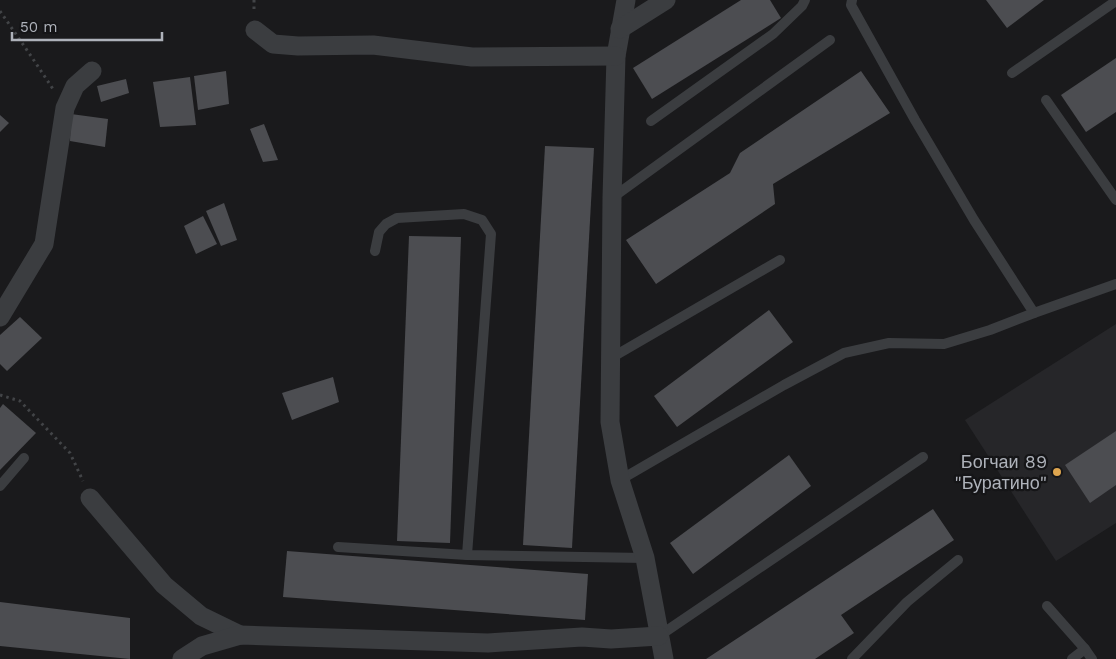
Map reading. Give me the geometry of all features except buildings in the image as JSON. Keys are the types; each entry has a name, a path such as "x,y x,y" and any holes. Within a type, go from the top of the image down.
{"street":[{"path":"626,0 616,56 612,198 610,422 620,480 645,558 664,659"},
{"path":"620,29 666,0"},
{"path":"255,30 273,44 298,46 373,45 472,57 616,56"},
{"path":"0,317 44,244 66,108 75,86 92,71"},
{"path":"90,498 164,585 201,616 240,635"},
{"path":"182,659 202,646 240,635 488,642 582,637 611,639 660,636"}],"lane":[{"path":"651,121 773,34 802,6 805,0"},
{"path":"852,0 851,5 914,120 974,220 1034,313"},
{"path":"1012,73 1116,1"},
{"path":"612,198 830,40"},
{"path":"1046,100 1116,200"},
{"path":"375,251 379,232 386,224 397,218 464,214 482,220 491,234 467,555"},
{"path":"611,358 780,260"},
{"path":"620,480 784,385 844,353 889,343 944,344 990,330 1116,284"},
{"path":"0,486 24,458"},
{"path":"660,636 923,458"},
{"path":"338,547 467,555 645,558"},
{"path":"852,659 907,602 958,560"},
{"path":"1047,606 1086,649 1092,659"},
{"path":"1072,659 1086,649"}],"path":[{"path":"0,11 66,108"},
{"path":"0,395 20,401 70,454 90,498"}],"shaded area":[{"name":"Богчаи 89 \"Буратино\"","path":"1116,324 1116,523 1056,561 965,420"}],"place":[{"name":"Богчаи 89 \"Буратино\"","path":"1057,472"}]}
